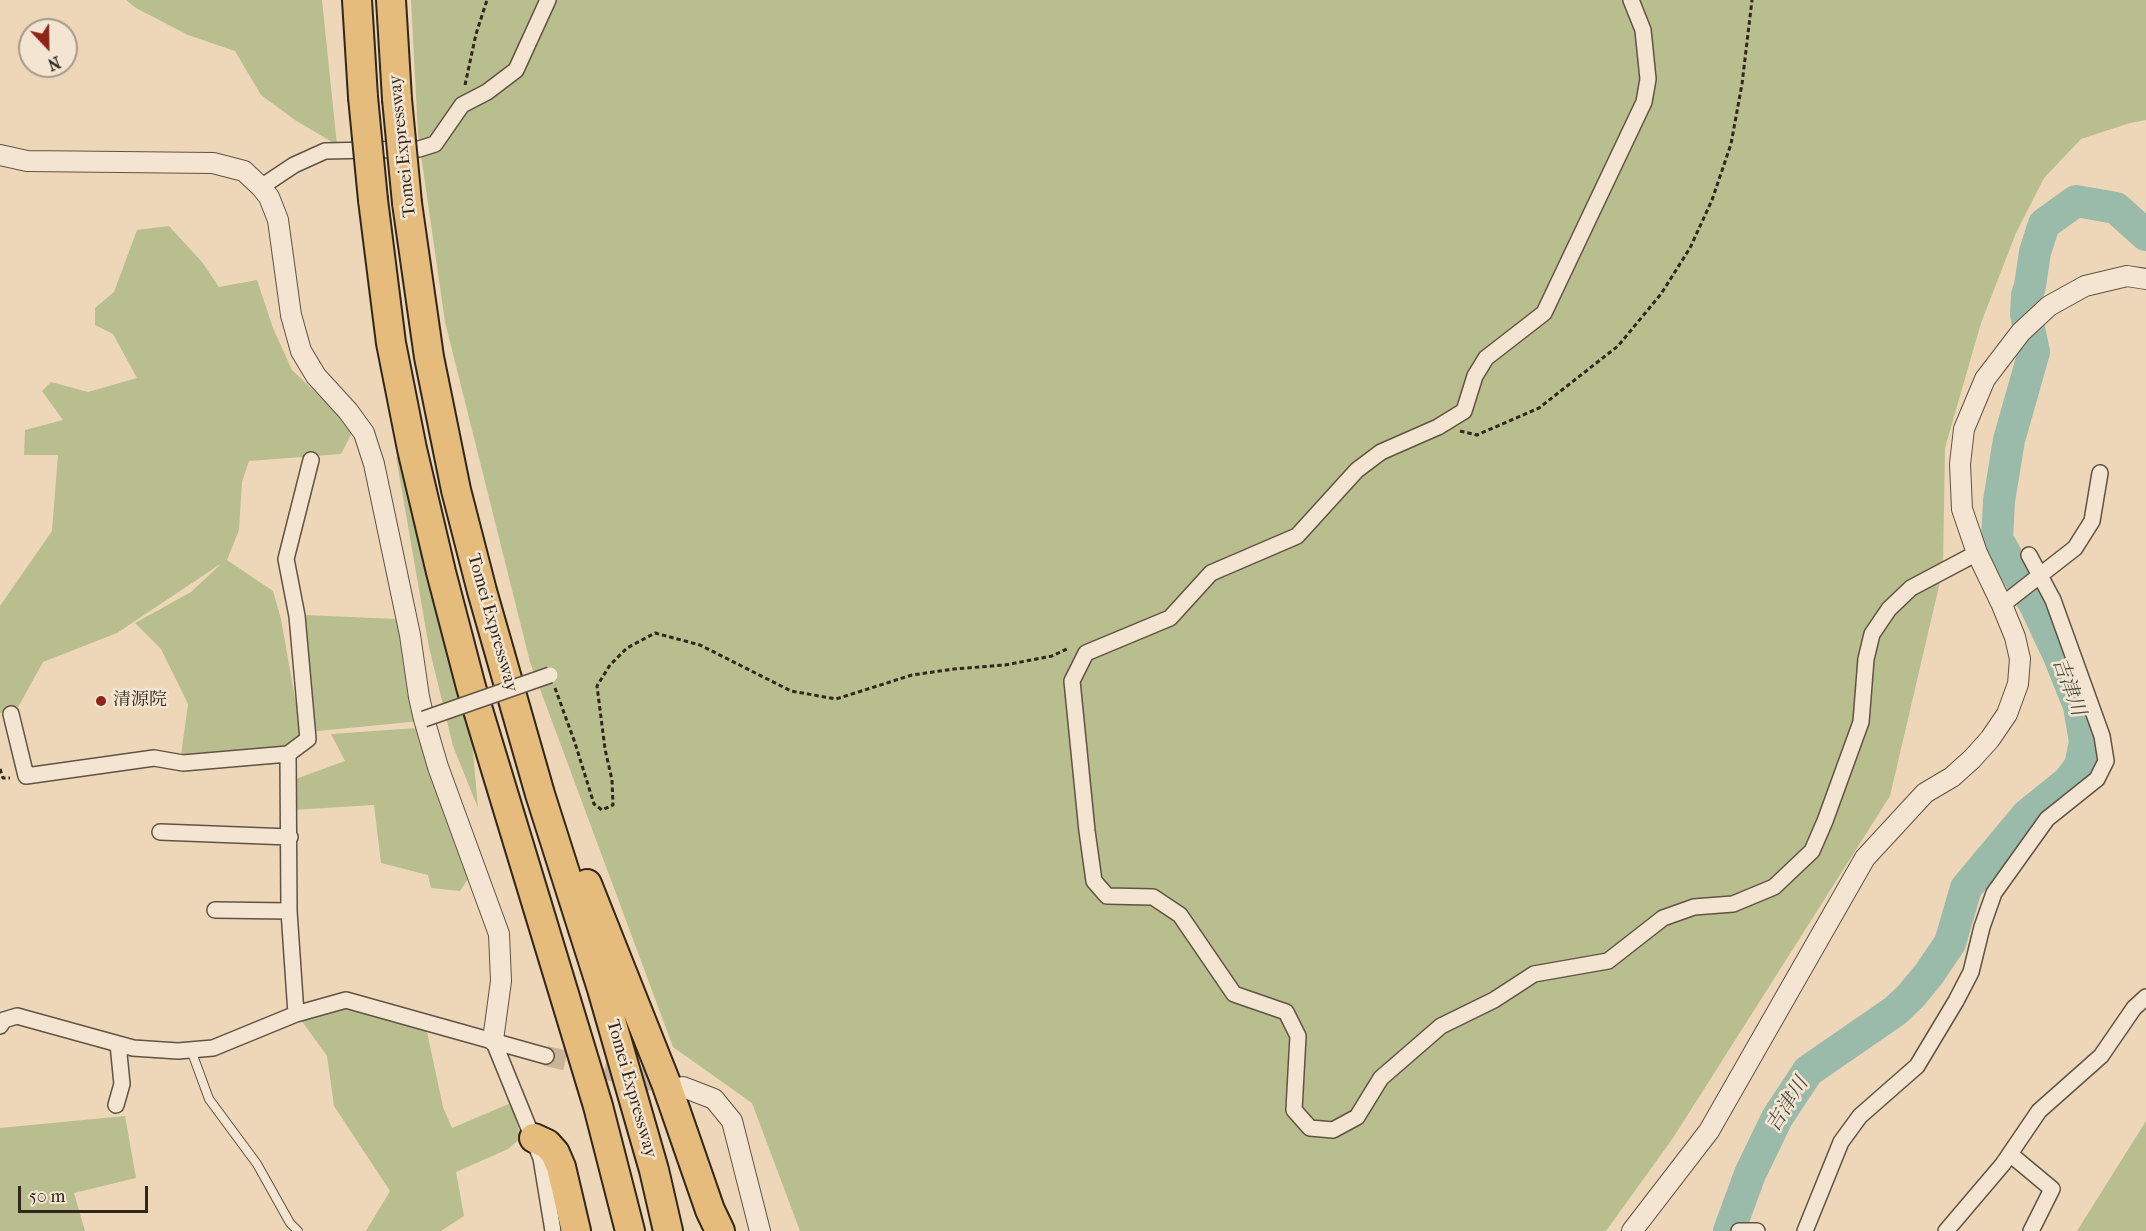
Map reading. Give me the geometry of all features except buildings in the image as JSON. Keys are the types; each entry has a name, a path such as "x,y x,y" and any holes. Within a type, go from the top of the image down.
{"highway":[{"name":"Tomei Expressway","path":"357,0 373,200 391,343 412,449 441,572 475,698 598,1106 630,1231"},
{"name":"Tomei Expressway","path":"391,0 407,203 429,357 454,479 482,591 540,794 602,989 654,1170 668,1231"},
{"path":"514,700 666,1083 710,1210 720,1231"},
{"path":"573,1023 614,1231"},
{"path":"534,1138 547,1144 555,1153 561,1167 576,1231"}],"street":[{"path":"261,187 294,165 325,151 419,149 435,144 462,105 488,92 516,70 548,0"},
{"path":"1630,0 1642,30 1648,79 1644,102 1544,313 1486,358 1475,376 1464,411 1438,427 1381,452 1357,470 1297,536 1211,573 1170,618 1086,653 1072,681 1094,881 1107,896 1154,897 1180,915 1234,994 1286,1012 1298,1036 1294,1110 1310,1128 1333,1130 1357,1117 1381,1078 1441,1026 1494,999 1534,974 1608,961 1663,918 1694,907 1732,904 1774,887 1812,851 1825,821 1861,722 1866,659 1872,634 1889,609 1911,588 1977,553"},
{"path":"0,155 27,161 213,163 244,171 269,197 278,220 291,315 301,351 315,376 348,411 364,434 374,464 410,635 424,719 438,767 499,934 501,981 493,1040 541,1158 553,1231"},
{"path":"1632,1231 1709,1131 1865,858 1925,794 1952,777 1972,759 1990,739 2007,714 2018,684 2020,659 2015,637 1977,553 1962,509 1960,464 1964,429 1985,379 2021,332 2049,306 2085,286 2127,276 2146,279"},
{"path":"11,714 26,776 154,759 183,763 288,754 308,739 297,616 286,559 311,460"},
{"path":"2002,605 2074,548 2092,520 2100,473"},
{"path":"1805,1231 1841,1142 1860,1116 1917,1066 1956,1001 1971,972 1982,927 1994,893 2048,819 2097,779 2106,761 2102,736 2053,600 2037,577 2029,555"},
{"path":"424,719 550,675"},
{"path":"288,754 289,911 296,1014"},
{"path":"160,832 290,837"},
{"path":"215,910 289,911"},
{"path":"1946,1231 2010,1154 2039,1111 2101,1056 2134,1008 2146,997"},
{"path":"0,1026 4,1020 16,1016 133,1048 191,1050 213,1048 296,1014 346,1000 546,1056"},
{"path":"116,1105 122,1084 118,1044"},
{"path":"683,1088 714,1099 732,1121 760,1231"},
{"path":"2010,1154 2052,1189 2031,1231"},
{"path":"1739,1231 1757,1231"}],"lane":[{"path":"191,1050 209,1099 257,1164 290,1223 298,1231"}],"path":[{"path":"462,105 476,34 487,0"},
{"path":"1438,427 1477,435 1539,408 1618,346 1661,294 1690,248 1712,200 1731,144 1742,84 1752,0"},
{"path":"550,675 594,804 602,810 613,805 612,780 605,749 597,686 610,665 627,648 655,633 700,645 791,691 836,699 912,675 1005,665 1052,656 1069,648 1086,653"}],"green space":[{"path":"126,0 322,0 337,145 295,120 261,95 235,51 188,35 136,8"},
{"path":"411,0 2146,0 2146,120 2081,139 2044,178 2016,233 1981,323 1945,448 1943,569 1890,796 1673,1138 1606,1231 800,1231 752,1103 673,1047 530,662 445,322 418,134"},
{"path":"169,226 202,262 219,287 257,280 273,328 292,370 353,431 341,454 249,461 242,482 239,530 227,560 273,591 281,619 301,732 292,745 199,758 181,755 188,704 161,649 135,623 191,592 222,563 117,633 43,662 16,711 0,713 0,606 52,531 58,455 24,455 25,430 63,420 42,391 51,382 88,392 137,378 113,334 95,325 95,308 114,292 137,230"},
{"path":"396,457 403,457 426,563 472,741 478,808 453,746 429,647"},
{"path":"305,615 396,619 420,721 308,732"},
{"path":"417,728 468,879 460,891 431,888 428,875 381,863 374,805 292,810 293,780 345,761 331,734"},
{"path":"340,1005 426,1027 443,1107 452,1128 511,1103 521,1138 508,1149 456,1172 464,1216 441,1231 366,1231 390,1191 334,1106 327,1056 301,1020"},
{"path":"125,1116 136,1178 74,1193 85,1231 0,1231 0,1128"},
{"path":"2146,1121 2146,1231 2077,1231"}],"waterway":[{"name":"吉津川","path":"1729,1231 1750,1174 1777,1118 1808,1071 1895,1011 1911,996 1950,943 1966,888 2027,815 2068,782 2080,766 2085,742 2079,706 2035,605 1997,539 1999,501 2009,440 2034,352 2026,314 2027,295 2035,252 2044,224 2076,201 2116,208 2146,235"}],"tunnel":[{"path":"546,1056 675,1086"}],"place":[{"name":"清源院","path":"101,701"}]}
